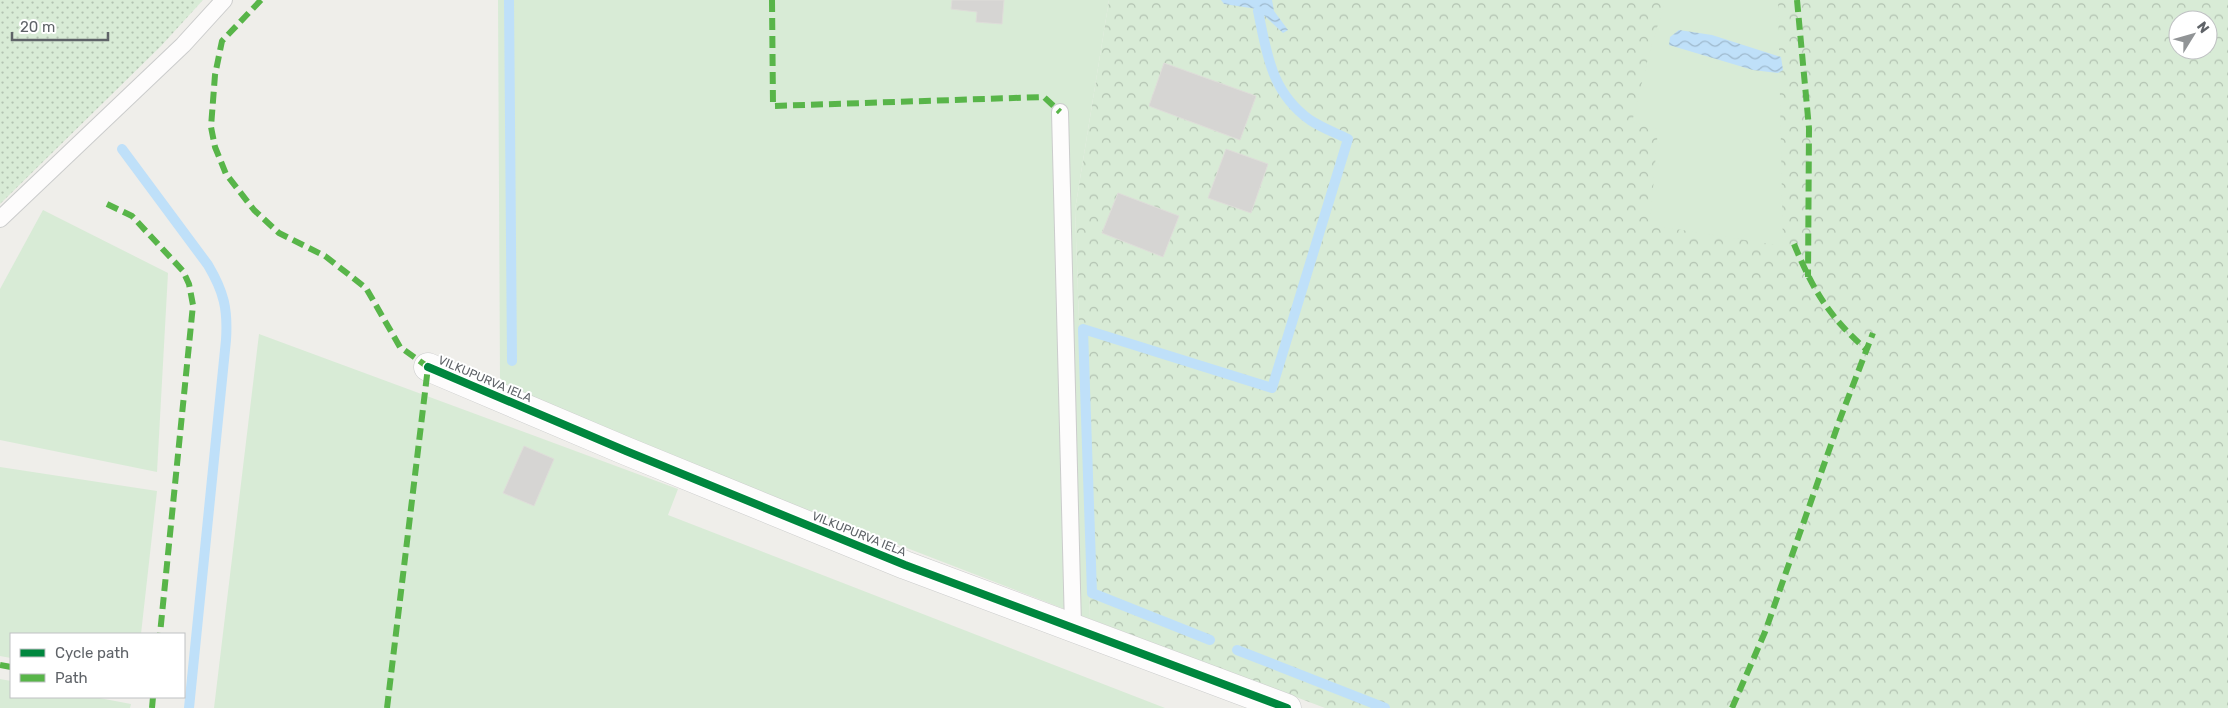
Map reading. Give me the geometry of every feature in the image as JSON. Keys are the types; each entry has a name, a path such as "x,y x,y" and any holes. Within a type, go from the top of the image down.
{"street":[{"name":"VILKUPURVA IELA","path":"428,367 626,451 896,561 1287,708"}],"lane":[{"path":"0,219 183,45 224,0"},
{"path":"1060,112 1073,627"}],"green space":[{"path":"0,0 203,0 161,46 0,204"},
{"path":"498,0 1109,0 1075,210 1090,619 819,514 768,497 500,383"},
{"path":"1109,0 2228,0 2228,708 1325,708 1090,619 1075,210"},
{"path":"1666,0 1778,0 1783,246 1650,225 1658,129 1632,122 1652,43"},
{"path":"43,210 168,273 157,472 0,440 0,289"},
{"path":"259,334 678,489 668,515 1165,708 214,708"},
{"path":"0,467 157,491 141,633 10,633 10,658 0,656"},
{"path":"0,679 10,681 10,698 99,698 131,704 130,708 0,708"}],"water":[{"path":"1221,0 1272,0 1274,11 1288,30 1283,33 1257,9 1224,4"},
{"path":"1679,30 1712,35 1781,57 1783,70 1778,73 1753,70 1669,45 1670,37"}],"building":[{"path":"952,0 1004,0 1002,24 976,22 977,12 951,9"},
{"path":"1164,63 1256,96 1240,140 1149,106"},
{"path":"1226,149 1268,164 1251,213 1208,198"},
{"path":"1118,193 1179,216 1163,257 1102,233"},
{"path":"524,446 554,459 534,506 503,493"}],"waterway":[{"path":"509,0 512,361"},
{"path":"1210,640 1092,593 1083,329 1272,388 1348,139 1310,120 1287,97 1279,85 1268,57 1258,11"},
{"path":"122,149 208,265 224,301 226,340 189,708"},
{"path":"1237,650 1385,708"}],"marked path":[{"path":"261,0 222,41 215,75 211,127 215,147 226,174 254,210 279,233 325,256 366,288 400,347 428,367 387,708"},
{"path":"772,0 773,106 1044,97 1060,112"},
{"path":"1797,0 1809,128 1808,277"},
{"path":"107,204 132,216 183,271 189,284 193,305 160,633"},
{"path":"1794,244 1823,302 1842,326 1867,350"},
{"path":"1732,708 1765,632 1840,419 1873,333"},
{"path":"0,665 10,667"},
{"path":"152,708 153,698"}],"cycle path":[{"path":"428,367 626,451 905,565 1287,708"}]}
